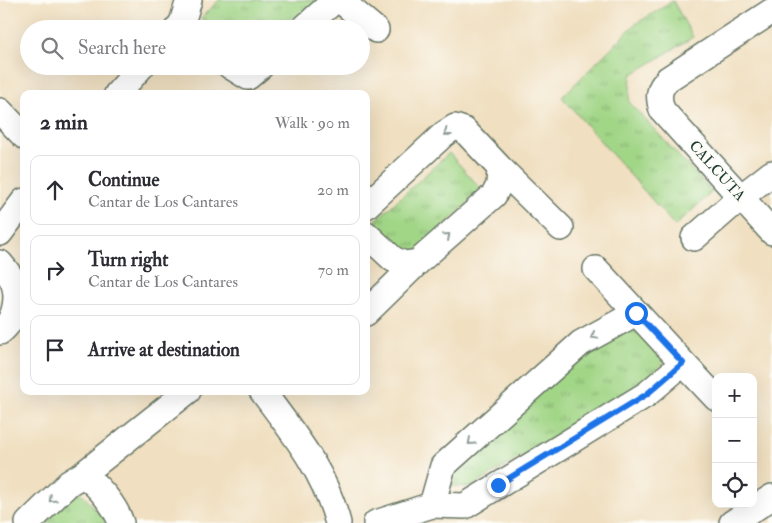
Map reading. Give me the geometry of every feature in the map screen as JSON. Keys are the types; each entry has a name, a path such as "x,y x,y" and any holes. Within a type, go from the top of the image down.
{"street":[{"path":"184,20 189,0"},
{"path":"313,20 335,0"},
{"path":"340,0 364,20"},
{"name":"CALCUTA","path":"772,10 668,79 662,85 659,93 662,110 772,232"},
{"path":"370,25 376,30"},
{"path":"121,90 134,75"},
{"path":"0,111 20,132"},
{"path":"370,202 444,134 455,127 464,130 561,228"},
{"path":"370,309 418,262 494,195 498,185 500,168"},
{"path":"694,238 772,173"},
{"path":"0,233 20,206"},
{"path":"370,238 393,259 404,264 418,262"},
{"path":"0,263 11,277 16,295 14,313 0,332"},
{"path":"596,269 712,394"},
{"path":"432,505 443,466 580,343 636,313"},
{"path":"376,523 432,505 465,506 647,394 683,363"},
{"path":"28,523 69,483 82,475 183,395"},
{"path":"265,395 312,458 328,492 338,523"},
{"path":"82,475 92,482 114,508 121,523"},
{"path":"732,523 772,499"}],"green space":[{"path":"219,0 318,0 298,20 203,20 201,18"},
{"path":"673,1 693,37 631,75 629,102 712,192 675,226 562,97 634,25"},
{"path":"449,153 482,190 409,258 375,221"},
{"path":"633,325 666,360 642,385 471,487 451,486 453,468 584,352"},
{"path":"79,491 108,523 43,523"}],"route":[{"path":"498,485 647,394 683,363 636,313"}]}
